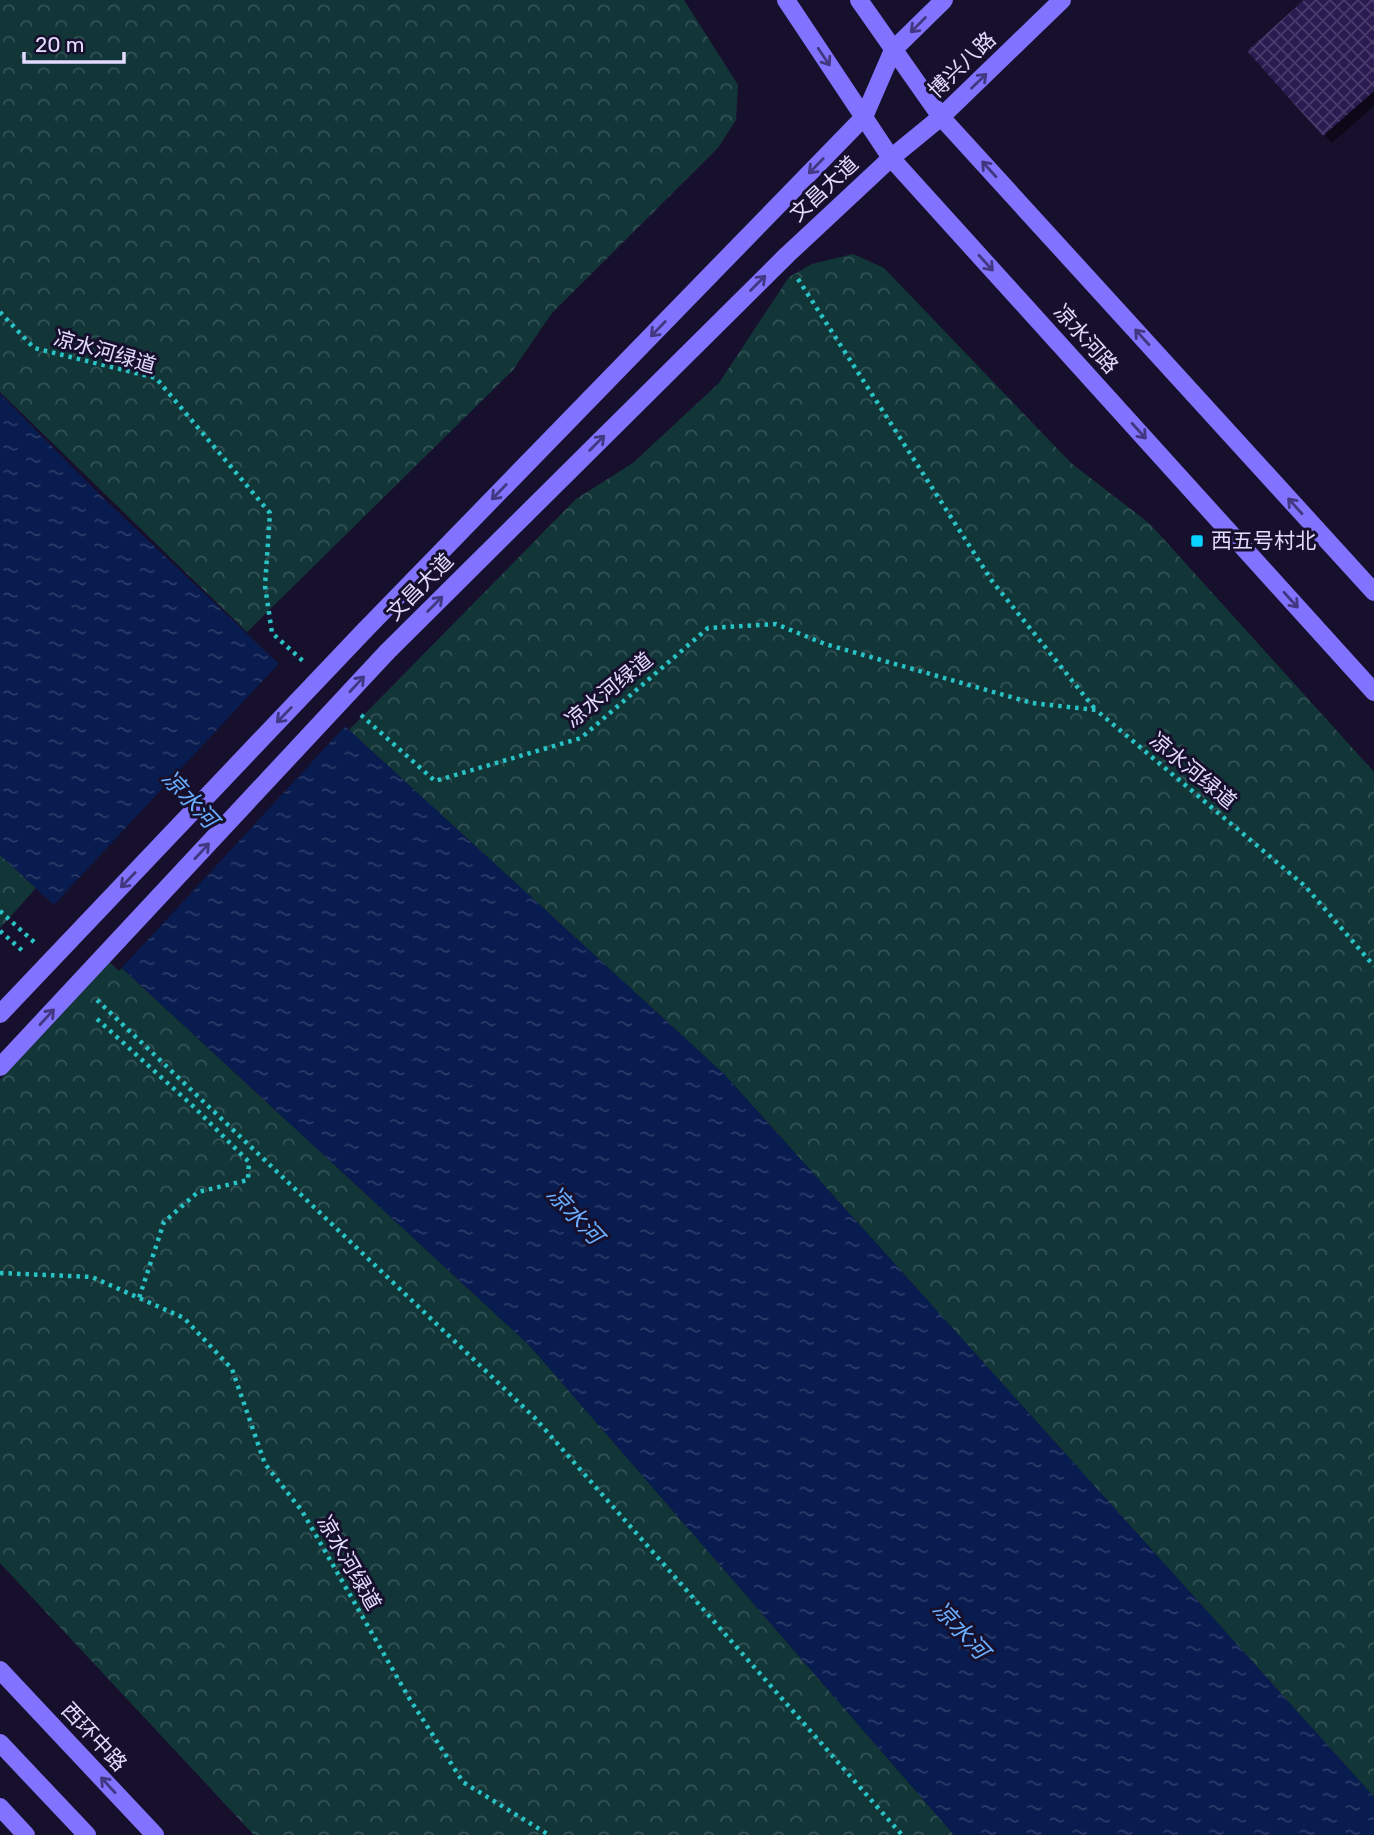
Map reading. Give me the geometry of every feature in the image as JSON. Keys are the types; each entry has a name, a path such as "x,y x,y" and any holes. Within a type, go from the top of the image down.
{"main road":[{"name":"凉水河路","path":"786,0 891,158 1374,692"},
{"name":"凉水河路","path":"859,0 941,117 1374,592"},
{"path":"864,117 893,50 944,0"},
{"name":"博兴八路","path":"891,158 941,117 1062,0"},
{"name":"文昌大道","path":"0,1014 365,630 864,117"},
{"name":"文昌大道","path":"0,1067 387,652 787,255 891,158"},
{"name":"西环中路","path":"0,1670 155,1835"},
{"path":"0,1743 87,1835"},
{"path":"0,1807 26,1835"}],"path":[{"path":"787,255 798,278 992,581 1096,709"},
{"name":"凉水河绿道","path":"0,312 34,348 156,378 270,513 265,586 272,633 313,671"},
{"name":"凉水河绿道","path":"354,708 435,781 581,738 708,628 776,624 825,644 1032,703 1096,709 1305,886 1374,966"},
{"path":"0,911 39,947"},
{"path":"87,991 534,1417 902,1835"},
{"path":"97,1019 194,1107 249,1162 248,1180 198,1192 164,1222 139,1298"},
{"name":"凉水河绿道","path":"0,1273 92,1277 184,1318 232,1368 265,1464 302,1511 409,1698 463,1782 549,1835"}],"green space":[{"path":"0,0 684,0 738,85 736,120 718,148 552,313 513,370 247,632 0,392"},
{"path":"853,254 884,268 1071,463 1150,524 1374,772 1374,1797 724,1074 349,730 576,499 633,463 719,383 789,277 812,264"},
{"path":"0,855 36,888 0,928"},
{"path":"112,959 530,1346 954,1835 254,1835 0,1563 0,1080"}],"water":[{"name":"凉水河","path":"0,394 102,497 349,730 724,1074 1374,1797 1374,1835 954,1835 530,1346 0,855"}],"pier":[{"path":"282,660 348,723 119,971 51,908"}],"building":[{"path":"1304,0 1374,0 1374,91 1323,136 1247,51"}],"place":[{"name":"西五号村北","path":"1197,541"}]}
